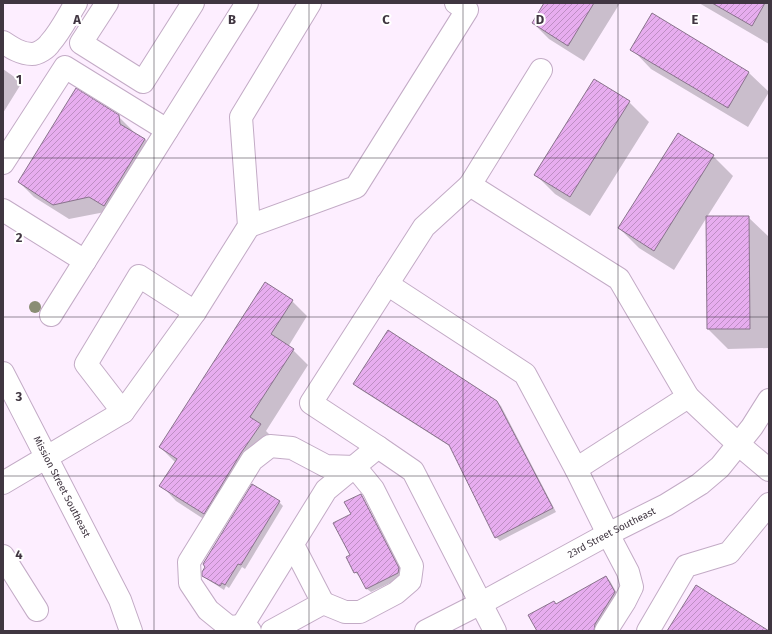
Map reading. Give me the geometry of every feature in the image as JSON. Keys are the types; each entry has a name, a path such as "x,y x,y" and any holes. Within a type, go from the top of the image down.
{"main road":[{"path":"3,42 17,51 25,53 34,54 40,51 50,44 76,3"},
{"path":"107,3 81,43 143,82 193,3"},
{"path":"51,316 247,3"},
{"path":"3,483 123,412 195,312 249,226 240,117 310,3"},
{"path":"249,226 356,186 467,10 456,3"},
{"path":"3,163 65,67 167,130"},
{"path":"495,631 413,472 311,403 424,227 470,184 542,70"},
{"path":"470,184 619,279 688,397 738,444 769,470"},
{"path":"3,210 85,261"},
{"path":"123,412 86,364 139,276 195,312"},
{"path":"387,284 525,374 576,469 628,572 632,587 606,631"},
{"name":"Mission Street Southeast","path":"3,373 120,600 131,631"},
{"path":"576,469 688,397"},
{"name":"23rd Street Southeast","path":"426,631 608,534 666,505 700,484 720,467 752,427 769,400"},
{"path":"293,545 323,602 345,612 360,612 396,594 410,581 412,566 373,489 355,467 326,466 292,448 270,446 252,460 190,562 190,583 208,610 229,627 246,629 293,545 326,490 355,467 378,447"},
{"path":"648,631 686,566 729,553 769,504"},
{"path":"3,556 37,610"},
{"path":"120,600 137,631"},
{"name":"Mission Street Southeast","path":"120,600 144,631"},
{"path":"272,631 323,602"}],"building":[{"path":"544,3 594,3 568,46 532,23"},
{"path":"712,3 765,3 752,26"},
{"path":"652,13 749,72 728,108 630,50"},
{"path":"594,79 630,101 570,197 534,175"},
{"path":"76,88 119,115 120,124 145,139 104,206 89,197 53,205 18,182"},
{"path":"678,133 714,155 654,251 618,228"},
{"path":"706,216 749,216 750,329 707,329"},
{"path":"265,282 293,300 271,334 294,349 250,417 261,424 241,453 204,514 159,486 177,459 159,447"},
{"path":"388,330 497,401 553,508 495,538 449,445 353,384"},
{"path":"252,484 280,501 241,565 238,564 225,585 222,583 220,586 202,576 202,572 205,567 203,564"},
{"path":"361,494 399,568 398,573 366,589 357,572 354,573 346,557 350,555 333,523 351,514 344,502"},
{"path":"606,576 615,592 595,624 594,631 537,631 528,615 554,601 556,604"},
{"path":"696,585 769,631 667,631"}]}
